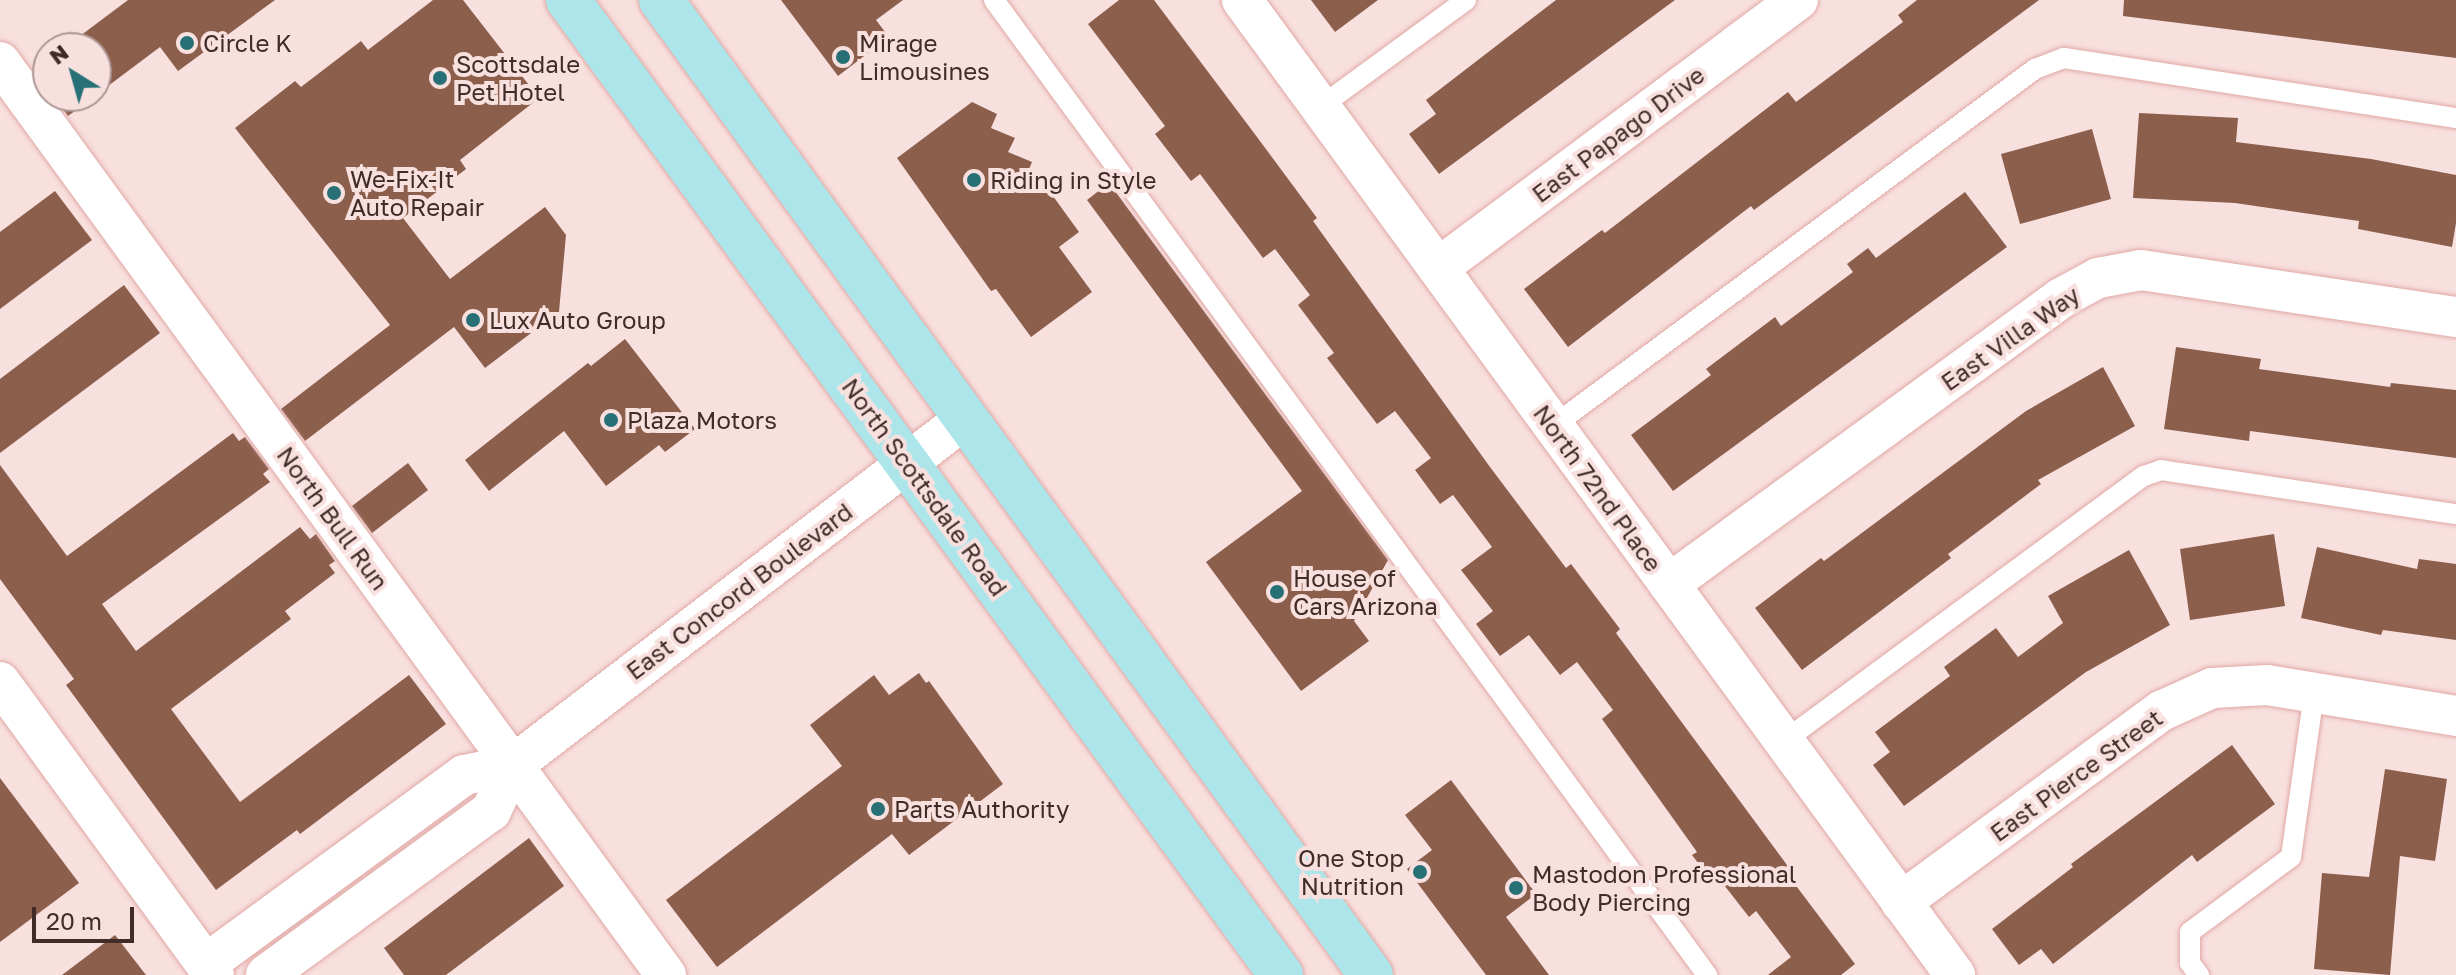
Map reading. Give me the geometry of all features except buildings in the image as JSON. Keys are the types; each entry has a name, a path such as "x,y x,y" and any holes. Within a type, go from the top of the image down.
{"main road":[{"name":"North Scottsdale Road","path":"568,0 1281,975"},
{"path":"661,0 1371,975"}],"street":[{"name":"North 72nd Place","path":"1242,0 1955,975"},
{"name":"East Papago Drive","path":"1438,268 1798,0"},
{"name":"North Bull Run","path":"0,62 666,975"},
{"name":"East Villa Way","path":"1669,584 2061,298 2098,278 2141,270 2456,317"},
{"name":"East Concord Boulevard","path":"210,969 464,775 513,765 966,418"},
{"path":"0,682 210,969"},
{"name":"East Pierce Street","path":"1901,902 2161,711 2212,688 2267,685 2456,716"},
{"name":"East Concord Boulevard","path":"266,975 491,811 513,765"}],"lane":[{"path":"994,0 1707,975"},
{"path":"1320,107 1466,0"},
{"path":"1553,426 2035,69 2064,58 2456,118"},
{"path":"1784,741 2144,476 2161,470 2456,514"},
{"path":"2199,975 2190,963 2190,932 2291,857 2314,693"}],"place":[{"name":"Circle K","path":"187,43"},
{"name":"Mirage Limousines","path":"843,57"},
{"name":"Scottsdale Pet Hotel","path":"440,78"},
{"name":"Riding in Style","path":"974,180"},
{"name":"We-Fix-It Auto Repair","path":"334,193"},
{"name":"Lux Auto Group","path":"473,320"},
{"name":"Plaza Motors","path":"611,420"},
{"name":"House of Cars Arizona","path":"1277,592"},
{"name":"Parts Authority","path":"878,809"},
{"name":"One Stop Nutrition","path":"1420,872"},
{"name":"Mastodon Professional Body Piercing","path":"1516,888"}]}
